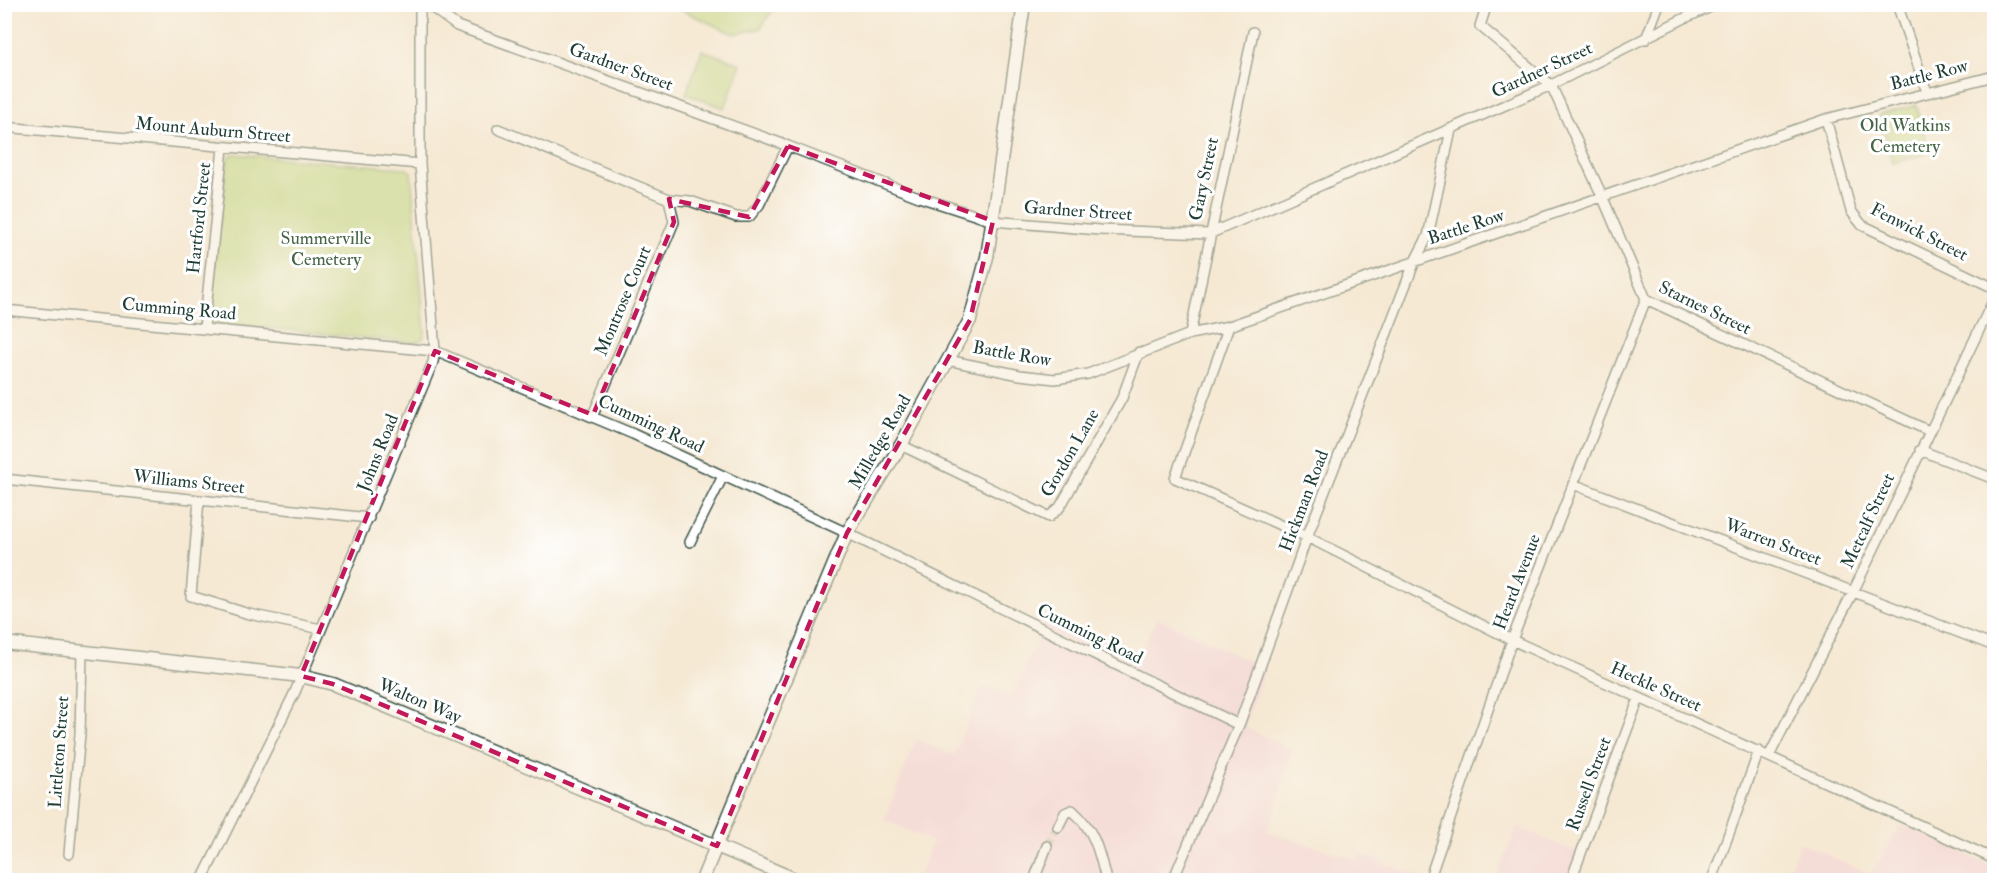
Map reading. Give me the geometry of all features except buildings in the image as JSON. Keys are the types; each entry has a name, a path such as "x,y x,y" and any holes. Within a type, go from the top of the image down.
{"street":[{"name":"Johns Road","path":"202,880 301,676 433,362 435,351 420,164 420,4"},
{"name":"Gardner Street","path":"427,4 457,26 788,146 909,193 993,221 1099,230 1209,234 1551,85 1718,4"},
{"name":"Milledge Road","path":"702,880 847,533 902,444 970,320 982,282 993,221 1024,4"},
{"path":"1487,4 1480,26 1551,85"},
{"path":"1646,39 1659,4"},
{"path":"1897,4 1926,92"},
{"name":"Gary Street","path":"1190,334 1209,234 1253,32"},
{"name":"Battle Row","path":"947,360 1020,375 1055,379 1088,374 1139,352 1190,334 1228,326 1604,198 1826,119 1995,76"},
{"name":"Starnes Street","path":"1551,85 1604,198 1646,299 1929,431"},
{"name":"Fenwick Street","path":"1826,119 1851,211 1862,225 1995,288"},
{"name":"Mount Auburn Street","path":"4,127 420,164"},
{"path":"498,129 669,199 708,206 736,217 749,217 759,205 788,146"},
{"name":"Hickman Road","path":"1173,880 1239,725 1307,537 1415,261 1428,236 1450,130"},
{"name":"Hartford Street","path":"204,328 223,148"},
{"name":"Montrose Court","path":"593,415 674,222 669,199"},
{"name":"Heard Avenue","path":"1429,880 1512,640 1646,299"},
{"name":"Metcalf Street","path":"1770,756 1854,590 1929,431 1995,299"},
{"name":"Cumming Road","path":"4,310 435,351 593,415 847,533 1239,725"},
{"path":"1228,326 1175,478 1307,537"},
{"name":"Gordon Lane","path":"902,444 1049,517 1060,507 1122,398 1139,352"},
{"path":"1920,450 1995,479"},
{"path":"690,542 723,476"},
{"name":"Williams Street","path":"4,479 369,518"},
{"name":"Warren Street","path":"1573,484 1995,646"},
{"path":"199,500 191,596 249,614 321,629"},
{"name":"Heckle Street","path":"1307,537 1512,640 1995,859"},
{"name":"Walton Way","path":"4,643 301,676 333,684 797,880"},
{"name":"Littleton Street","path":"69,854 80,734 82,653"},
{"name":"Russell Street","path":"1571,880 1639,698"},
{"path":"1712,880 1760,751"},
{"path":"1058,827 1065,813 1072,810 1084,820 1092,831 1106,880"},
{"path":"1034,880 1047,846"}],"highlighted area":[{"path":"788,146 993,221 970,320 847,533 717,846 333,684 301,676 435,351 593,415 674,222 669,199 749,217"}],"shaded area":[{"path":"1157,617 1265,669 1245,727 1293,750 1268,832 1356,859 1359,853 1427,880 917,880 932,842 884,820 916,739 954,755 982,685 1012,696 1045,621 1135,664"},
{"path":"1901,824 1994,867 1994,880 1770,880 1772,875 1786,876 1800,842 1871,874"},
{"path":"1517,827 1587,856 1578,880 1495,880"}],"green space":[{"path":"671,5 776,5 760,29 733,34"},
{"path":"702,50 741,64 725,108 686,94"},
{"name":"Old Watkins Cemetery","path":"1917,105 1929,153 1893,163 1879,115"},
{"name":"Summerville Cemetery","path":"234,154 405,168 411,172 425,332 423,339 414,343 208,322 227,162 229,156"}],"tunnel":[{"path":"1047,846 1058,827"}]}
